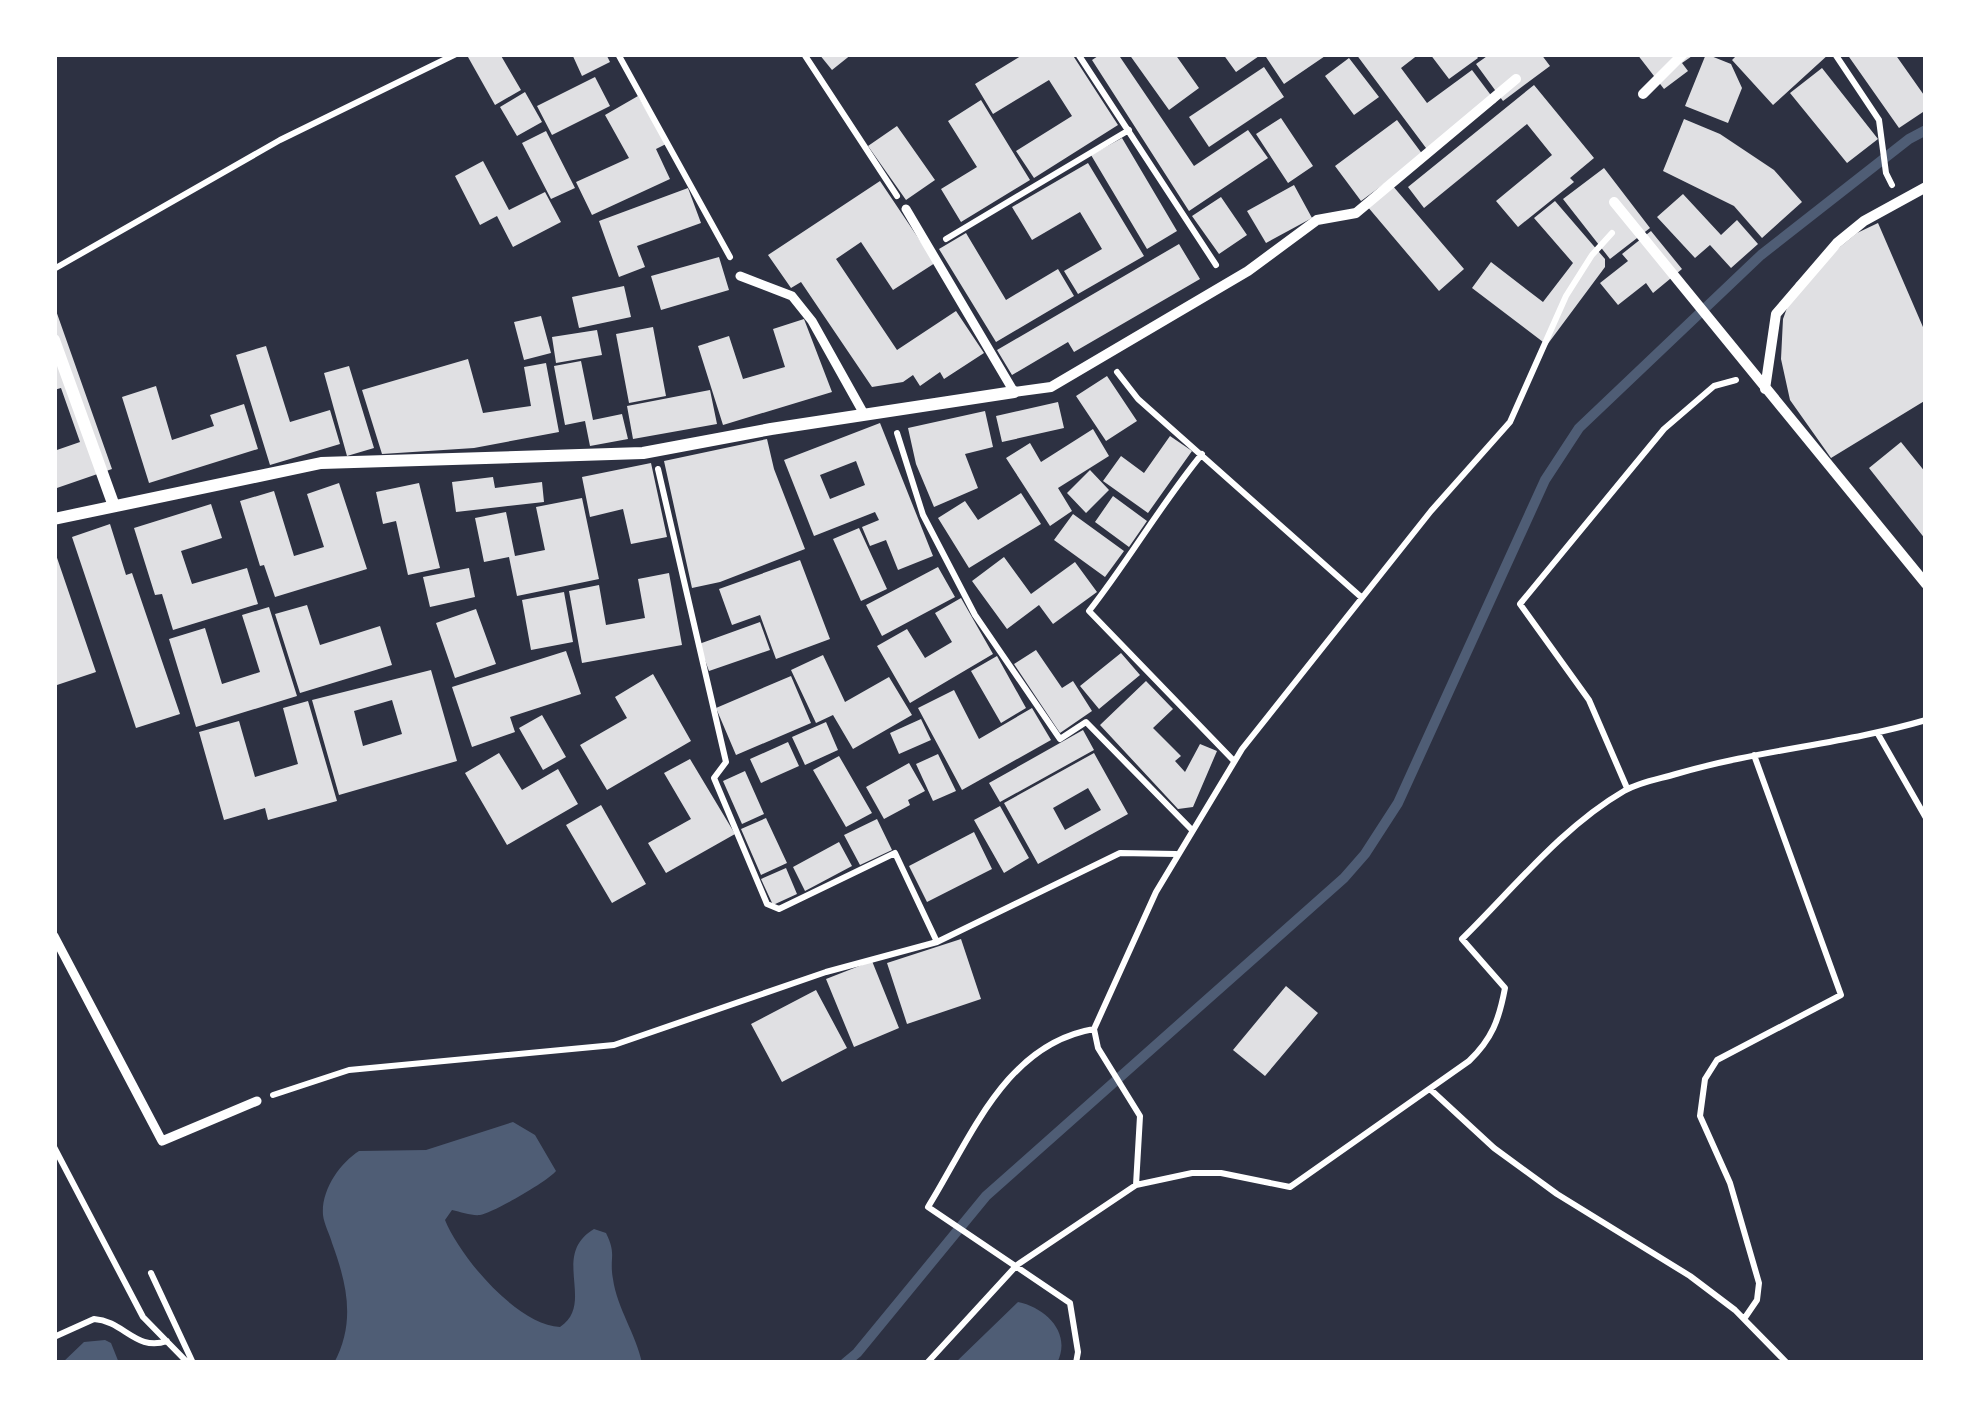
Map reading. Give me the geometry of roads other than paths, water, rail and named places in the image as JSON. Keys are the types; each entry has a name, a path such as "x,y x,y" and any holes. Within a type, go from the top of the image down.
{"street":[{"path":"1643,94 1683,54"},
{"path":"54,520 321,463 590,458 654,452 1051,387 1227,283 1317,220 1356,213 1516,79"},
{"path":"1765,389 1776,314 1837,243 1864,221 1926,187"},
{"path":"1614,202 1926,584"},
{"path":"54,340 114,506"}],"lane":[{"path":"906,209 1014,392"},
{"path":"740,276 792,296 812,321 864,414"},
{"path":"54,936 162,1141 257,1101"}],"water":[{"path":"513,1122 535,1135 556,1171 487,1213 452,1210 445,1220 452,1235 477,1270 509,1302 526,1315 560,1327 574,1305 575,1252 594,1229 606,1233 615,1290 642,1363 334,1363 345,1333 347,1303 323,1206 339,1170 359,1151 426,1150"},
{"path":"1018,1302 1038,1310 1054,1324 1061,1342 1057,1363 955,1363"},
{"path":"105,1340 119,1363 62,1363 84,1342"}],"waterway":[{"path":"845,1363 986,1196 1344,878 1365,854 1398,803 1545,480 1579,428 1761,255 1926,130"}]}
